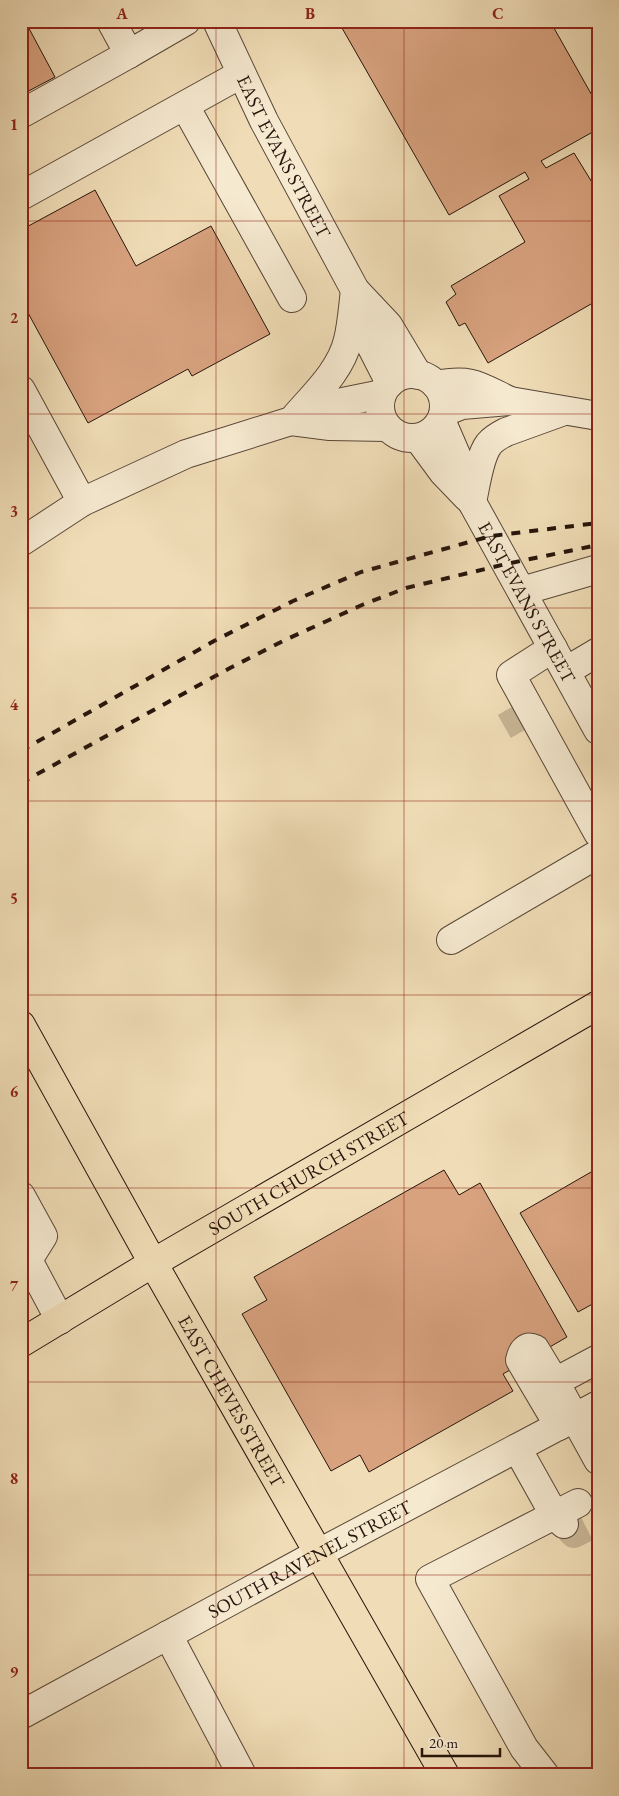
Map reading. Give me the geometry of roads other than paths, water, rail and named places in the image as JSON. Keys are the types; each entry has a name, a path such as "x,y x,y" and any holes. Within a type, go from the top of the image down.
{"main road":[{"name":"SOUTH CHURCH STREET","path":"21,1343 153,1263 598,1005"},
{"name":"EAST CHEVES STREET","path":"21,1025 153,1263 445,1775"}],"street":[{"path":"111,21 129,54"},
{"path":"21,114 186,21"},
{"name":"EAST EVANS STREET","path":"217,21 264,120 355,290 367,338 386,388"},
{"path":"21,196 241,74"},
{"path":"186,106 292,298"},
{"path":"291,421 326,381 338,363 348,341 355,290"},
{"name":"EAST EVANS STREET","path":"355,290 388,325 427,380"},
{"path":"21,542 82,502 186,454 291,421 328,405 386,388 403,376 427,380 473,383 510,401"},
{"path":"386,388 380,411 387,427 401,437 418,438 435,429 442,416 444,402 441,392 427,380"},
{"path":"21,390 82,502"},
{"path":"442,416 462,405 510,401 598,416"},
{"path":"472,502 489,444 506,432 566,411"},
{"name":"EAST EVANS STREET","path":"442,416 472,502 598,730"},
{"path":"291,421 330,426 387,427"},
{"name":"EAST EVANS STREET","path":"418,438 443,472 472,502"},
{"path":"522,591 598,569"},
{"path":"598,652 560,659 511,675 524,716 598,833"},
{"path":"451,940 598,854"},
{"path":"21,1196 44,1236 25,1259 60,1320"},
{"path":"577,1416 520,1360 521,1354 525,1349 535,1349 577,1416 598,1460"},
{"path":"556,1382 598,1359"},
{"name":"SOUTH RAVENEL STREET","path":"21,1715 319,1553 577,1416"},
{"path":"517,1448 578,1506 430,1579 524,1748 545,1775"},
{"path":"168,1636 242,1775"}],"tunnel":[{"path":"510,708 523,731"},
{"path":"564,1524 574,1534 598,1522"}],"railway":[{"path":"21,751 214,641 293,601 361,572 491,536 598,523"},
{"path":"21,783 230,668 285,640 362,605 406,588 506,564 598,545"}]}
